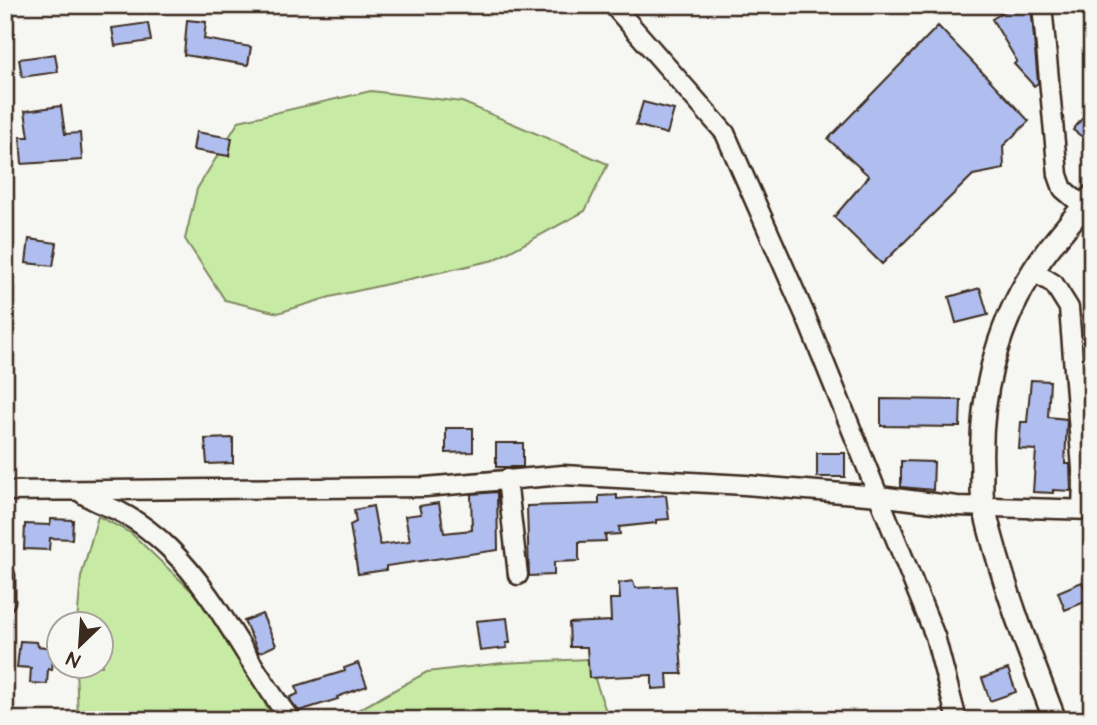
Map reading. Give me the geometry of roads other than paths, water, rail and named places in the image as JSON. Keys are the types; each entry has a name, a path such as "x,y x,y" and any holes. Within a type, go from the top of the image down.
{"street":[{"path":"613,5 725,132 806,317 935,636 957,720"},
{"path":"1042,5 1058,175 1063,189 1087,201 1033,271 997,349 985,396 981,439 983,505 1016,618 1055,720"},
{"path":"5,491 425,487 563,475 674,480 879,496 957,506 1087,510 1069,308 1054,284 1033,271"},
{"path":"1074,370 1092,360"},
{"path":"507,479 518,575"},
{"path":"79,491 89,500 123,513 167,546 192,572 249,655 272,696 291,720"},
{"path":"5,576 5,601"}]}
